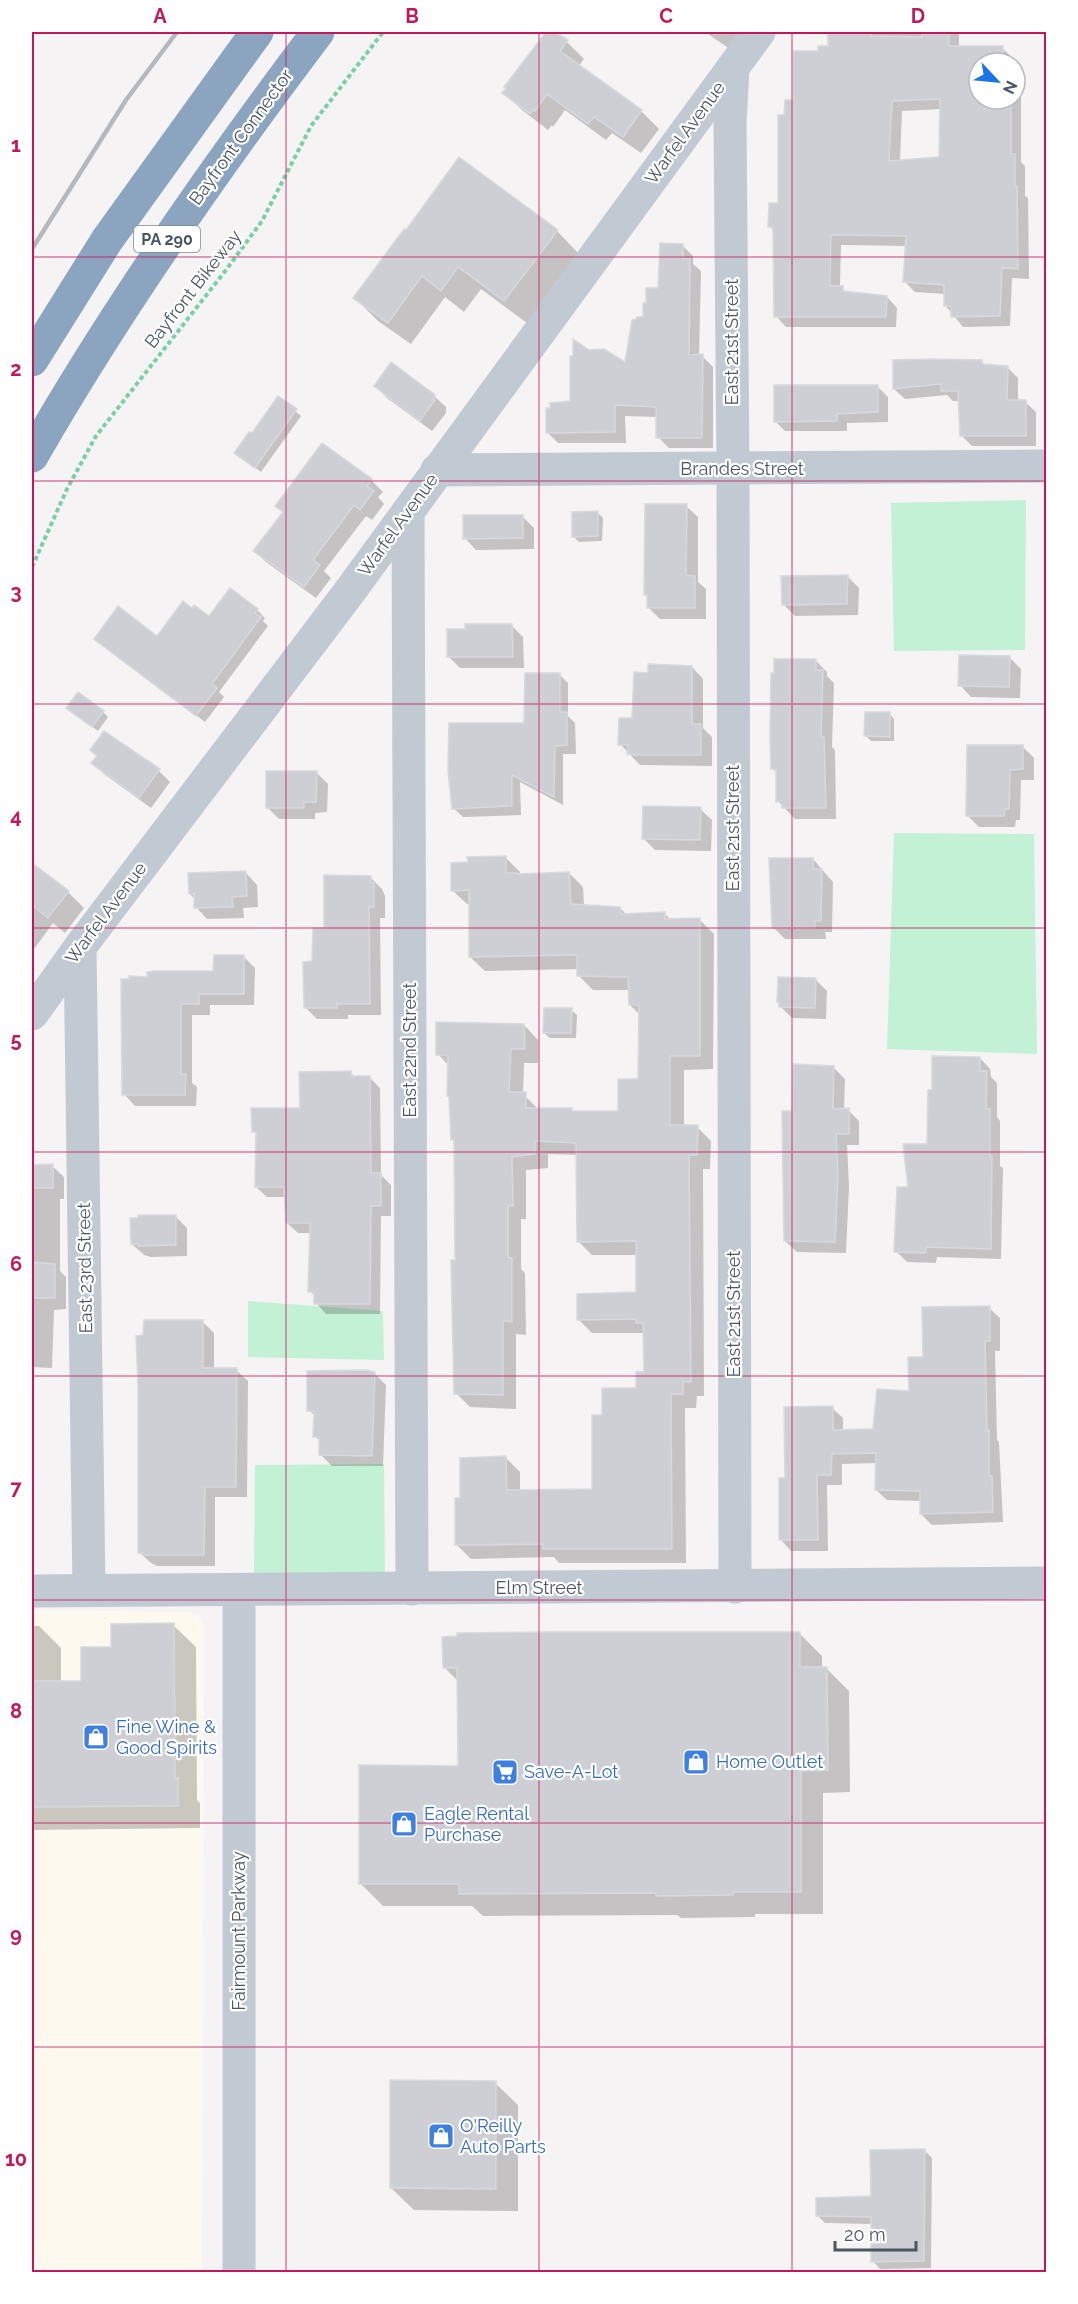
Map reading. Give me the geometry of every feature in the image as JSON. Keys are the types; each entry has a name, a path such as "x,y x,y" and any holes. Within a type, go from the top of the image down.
{"highway":[{"name":"PA 290","path":"32,360 107,240 257,32"},
{"name":"Bayfront Connector","path":"32,456 64,400 156,255 249,122 318,32"}],"street":[{"name":"Warfel Avenue","path":"32,1014 408,512 759,32"},
{"name":"East 21st Street","path":"733,68 730,124 733,470 735,1587"},
{"name":"Brandes Street","path":"437,470 733,470 1047,466"},
{"name":"East 22nd Street","path":"408,512 412,1589"},
{"name":"East 23rd Street","path":"80,947 89,1590"},
{"name":"Elm Street","path":"32,1591 1047,1583"},
{"name":"Fairmount Parkway","path":"239,1590 239,2272"}],"path":[{"name":"Bayfront Bikeway","path":"32,567 67,489 96,436 262,221 311,126 383,32"}],"shaded area":[{"path":"32,1610 189,1612 197,1616 204,1624 202,2272 32,2272"}],"green space":[{"path":"1026,500 1025,650 894,651 891,503"},
{"path":"894,833 1034,834 1037,1054 887,1049"},
{"path":"248,1301 383,1311 384,1360 248,1357"},
{"path":"384,1464 385,1573 254,1574 255,1465"}],"building":[{"path":"546,32 555,32 568,40 560,51 642,110 623,137 594,117 588,124 547,94 535,111 534,109 530,114 502,93 506,88 504,87"},
{"path":"828,32 871,32 871,36 922,37 922,32 949,32 949,46 1003,46 1003,51 967,51 967,111 1011,111 1011,154 1015,154 1015,186 1017,186 1018,269 1002,268 1000,316 951,317 951,306 944,306 944,285 903,282 906,236 831,235 830,286 843,286 843,291 887,296 886,317 774,317 773,227 768,227 769,203 778,203 778,115 784,115 785,100 793,100 793,51 818,51 818,46 828,46","holes":["940,99 939,157 889,161 892,101"]},
{"path":"459,157 558,230 504,301 458,267 441,291 422,276 388,323 353,298"},
{"path":"660,243 683,244 683,259 690,259 689,355 703,354 702,438 656,438 656,407 615,405 615,432 546,433 546,408 550,408 550,403 570,401 570,356 573,356 573,339 589,350 604,349 625,362 632,320 643,317 646,288 658,288"},
{"path":"893,360 982,360 982,364 1008,366 1007,400 1026,400 1026,436 960,436 958,391 941,391 941,384 893,389"},
{"path":"391,362 435,395 433,399 435,400 420,421 374,386"},
{"path":"774,385 878,385 878,412 837,414 837,421 774,422"},
{"path":"278,396 297,409 255,468 234,453 249,432 252,433"},
{"path":"322,443 372,479 367,486 374,491 360,510 354,505 313,560 320,565 304,587 253,551 283,512 275,506"},
{"path":"645,504 687,504 686,575 695,576 695,608 647,608 647,595 644,595"},
{"path":"598,511 598,536 572,537 572,512"},
{"path":"463,515 523,515 523,538 463,539"},
{"path":"848,575 847,604 782,605 781,576"},
{"path":"230,588 258,609 255,613 261,617 212,684 217,688 196,716 94,639 118,606 157,636 183,601 192,608 194,605 209,616"},
{"path":"465,624 512,624 513,657 447,657 447,629 465,629"},
{"path":"959,655 1010,656 1009,687 958,686"},
{"path":"774,659 816,659 816,670 823,670 821,737 824,737 826,808 782,808 782,801 776,802 776,769 771,769 770,736 771,673 774,673"},
{"path":"648,664 692,666 692,724 701,724 701,755 634,755 627,754 628,745 618,745 619,718 632,718 634,672 648,673"},
{"path":"525,673 560,673 560,712 567,712 567,745 555,746 554,797 512,775 512,806 452,809 448,770 449,723 524,723"},
{"path":"78,692 104,711 92,727 66,708"},
{"path":"865,712 890,712 890,737 864,736"},
{"path":"104,731 160,769 139,798 91,763 97,756 90,750"},
{"path":"967,745 1023,745 1023,769 1010,770 1009,809 1005,809 1004,816 966,816"},
{"path":"266,771 317,771 316,802 304,802 304,808 266,808"},
{"path":"643,806 701,807 700,840 642,839"},
{"path":"506,856 506,873 569,872 571,904 620,907 621,914 665,912 665,919 700,918 700,1056 670,1056 670,1125 698,1125 697,1155 689,1155 691,1382 683,1382 683,1394 671,1394 672,1549 543,1549 543,1544 455,1545 455,1498 460,1498 460,1458 506,1456 507,1490 592,1489 592,1415 602,1415 602,1388 636,1388 636,1372 644,1372 643,1323 636,1323 636,1319 577,1320 577,1294 636,1292 636,1241 577,1242 576,1143 535,1141 535,1154 512,1157 513,1206 508,1206 508,1257 512,1258 512,1322 503,1321 503,1395 454,1394 451,1260 455,1260 454,1139 451,1140 449,1096 447,1096 448,1055 436,1055 436,1022 524,1024 525,1049 511,1049 509,1092 526,1092 526,1108 618,1111 618,1079 638,1079 639,1005 629,1005 628,977 577,976 577,955 469,957 469,890 451,891 451,863 468,862 467,857"},
{"path":"769,858 813,858 813,869 822,869 821,921 815,921 815,928 772,928"},
{"path":"32,863 69,891 48,918 32,905"},
{"path":"246,871 247,896 232,897 233,907 194,908 194,894 189,894 188,873"},
{"path":"324,875 371,876 371,883 374,883 374,907 369,907 370,1004 337,1004 337,1008 304,1008 303,962 312,961 313,928 324,928"},
{"path":"214,955 244,955 244,994 199,994 199,1004 181,1004 181,1074 186,1074 185,1095 122,1095 121,979 129,979 129,976 147,977 147,972 154,971 213,971"},
{"path":"778,977 816,978 815,1008 779,1007 779,1002 777,1002"},
{"path":"544,1008 572,1008 571,1033 543,1033"},
{"path":"932,1056 980,1057 980,1071 987,1071 986,1109 990,1109 990,1156 992,1156 991,1249 926,1247 926,1253 894,1252 897,1187 908,1187 903,1144 927,1144 928,1090 932,1090"},
{"path":"793,1064 834,1066 833,1109 849,1108 849,1134 836,1134 838,1174 835,1242 784,1241 782,1111 792,1111"},
{"path":"351,1071 351,1076 370,1076 371,1173 381,1173 381,1206 371,1206 370,1304 314,1304 314,1292 308,1292 310,1223 286,1223 284,1187 255,1187 256,1132 252,1132 251,1108 300,1108 299,1072"},
{"path":"53,1164 53,1188 32,1188 32,1165"},
{"path":"138,1215 176,1215 176,1245 138,1246 138,1244 131,1244 130,1218 138,1218"},
{"path":"32,1262 55,1264 55,1298 32,1298"},
{"path":"990,1306 990,1341 985,1341 989,1476 992,1476 993,1512 920,1514 920,1491 875,1490 876,1453 832,1454 831,1475 817,1475 818,1540 779,1540 779,1478 785,1478 784,1407 833,1406 833,1430 873,1429 877,1389 909,1391 908,1357 923,1357 922,1307"},
{"path":"144,1320 203,1320 203,1368 237,1368 236,1487 205,1487 204,1555 144,1555 144,1553 138,1553 136,1336 143,1335"},
{"path":"366,1370 375,1372 372,1456 319,1455 319,1437 313,1437 314,1411 307,1411 307,1371"},
{"path":"174,1623 175,1779 178,1778 178,1806 32,1807 32,1681 81,1681 81,1647 111,1647 111,1624"},
{"path":"800,1632 800,1667 827,1667 828,1770 801,1771 801,1892 733,1892 733,1895 656,1896 656,1893 459,1894 459,1884 359,1884 359,1765 458,1766 457,1668 443,1668 442,1637 457,1636 457,1633"},
{"path":"390,2080 496,2081 496,2189 390,2188"},
{"path":"925,2149 924,2261 871,2262 871,2217 816,2216 816,2198 871,2196 870,2150"}],"railway":[{"path":"32,249 126,100 177,32"}],"place":[{"name":"Fine Wine & Good Spirits","path":"96,1737"},
{"name":"Home Outlet","path":"696,1762"},
{"name":"Save-A-Lot","path":"505,1772"},
{"name":"Eagle Rental Purchase","path":"404,1824"},
{"name":"O'Reilly Auto Parts","path":"441,2136"}]}
